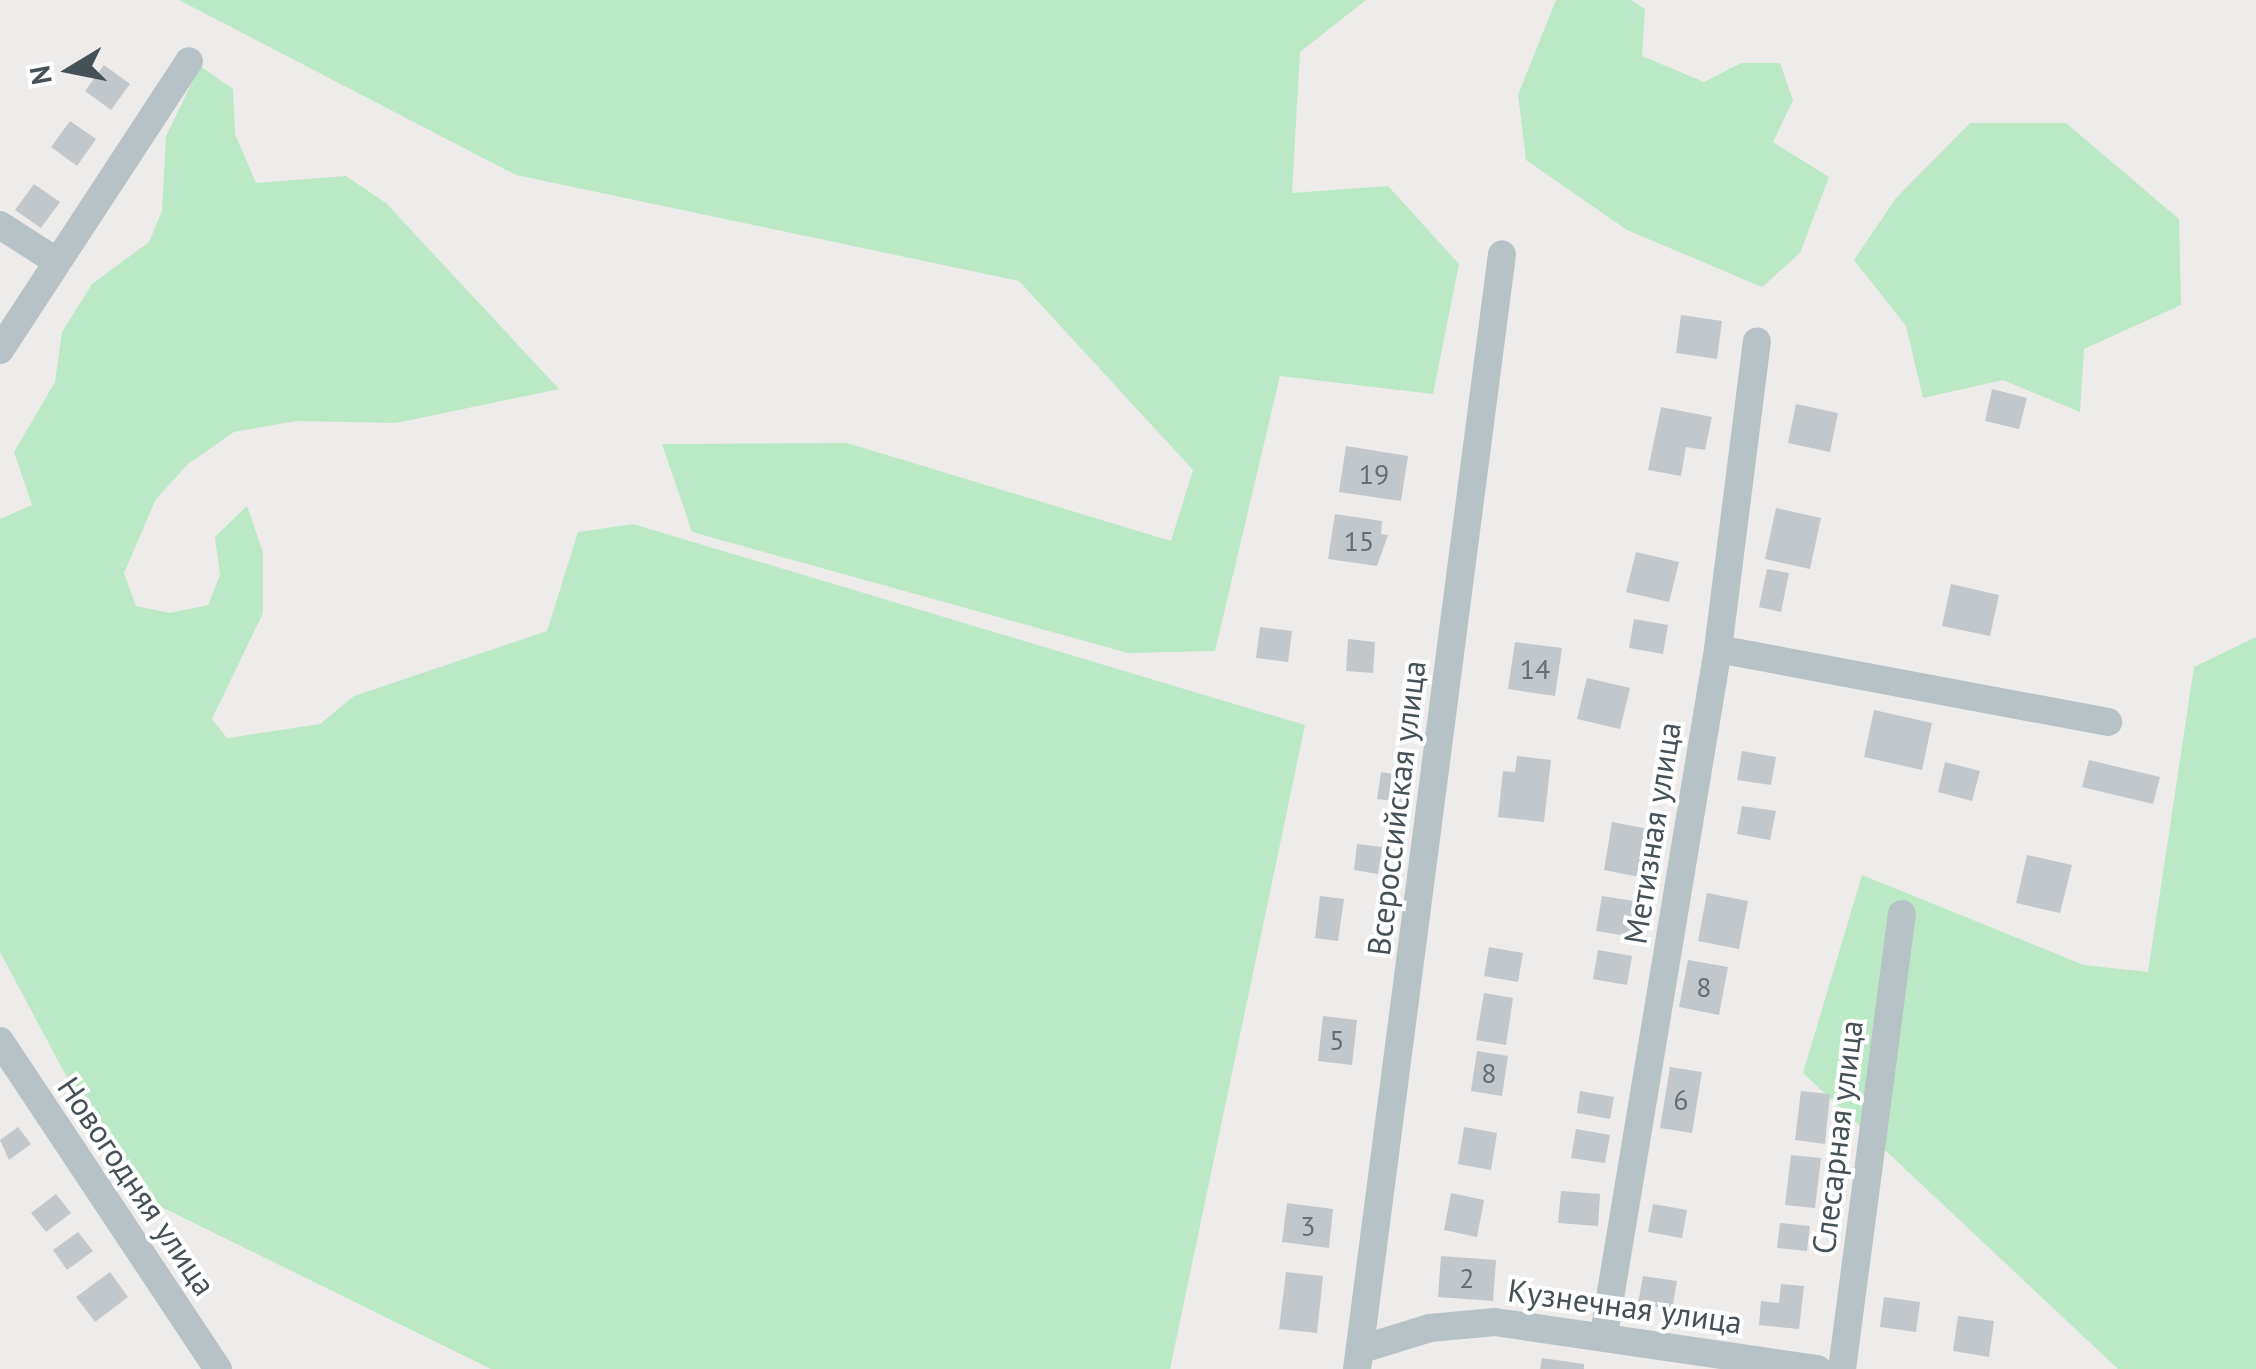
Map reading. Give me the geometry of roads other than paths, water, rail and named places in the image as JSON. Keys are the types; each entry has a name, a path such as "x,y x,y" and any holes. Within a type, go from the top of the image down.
{"street":[{"path":"0,350 189,62"},
{"path":"0,225 56,261"},
{"name":"Всероссийская улица","path":"1361,1358 1502,254"},
{"name":"Метизная улица","path":"1604,1334 1718,649 1757,341"},
{"path":"1718,649 2108,722"},
{"name":"Слесарная улица","path":"1842,1369 1902,914"},
{"name":"Новогодняя улица","path":"0,1041 218,1369"},
{"name":"Кузнечная улица","path":"1361,1358 1430,1328 1495,1322 1604,1334 1818,1369"}]}
